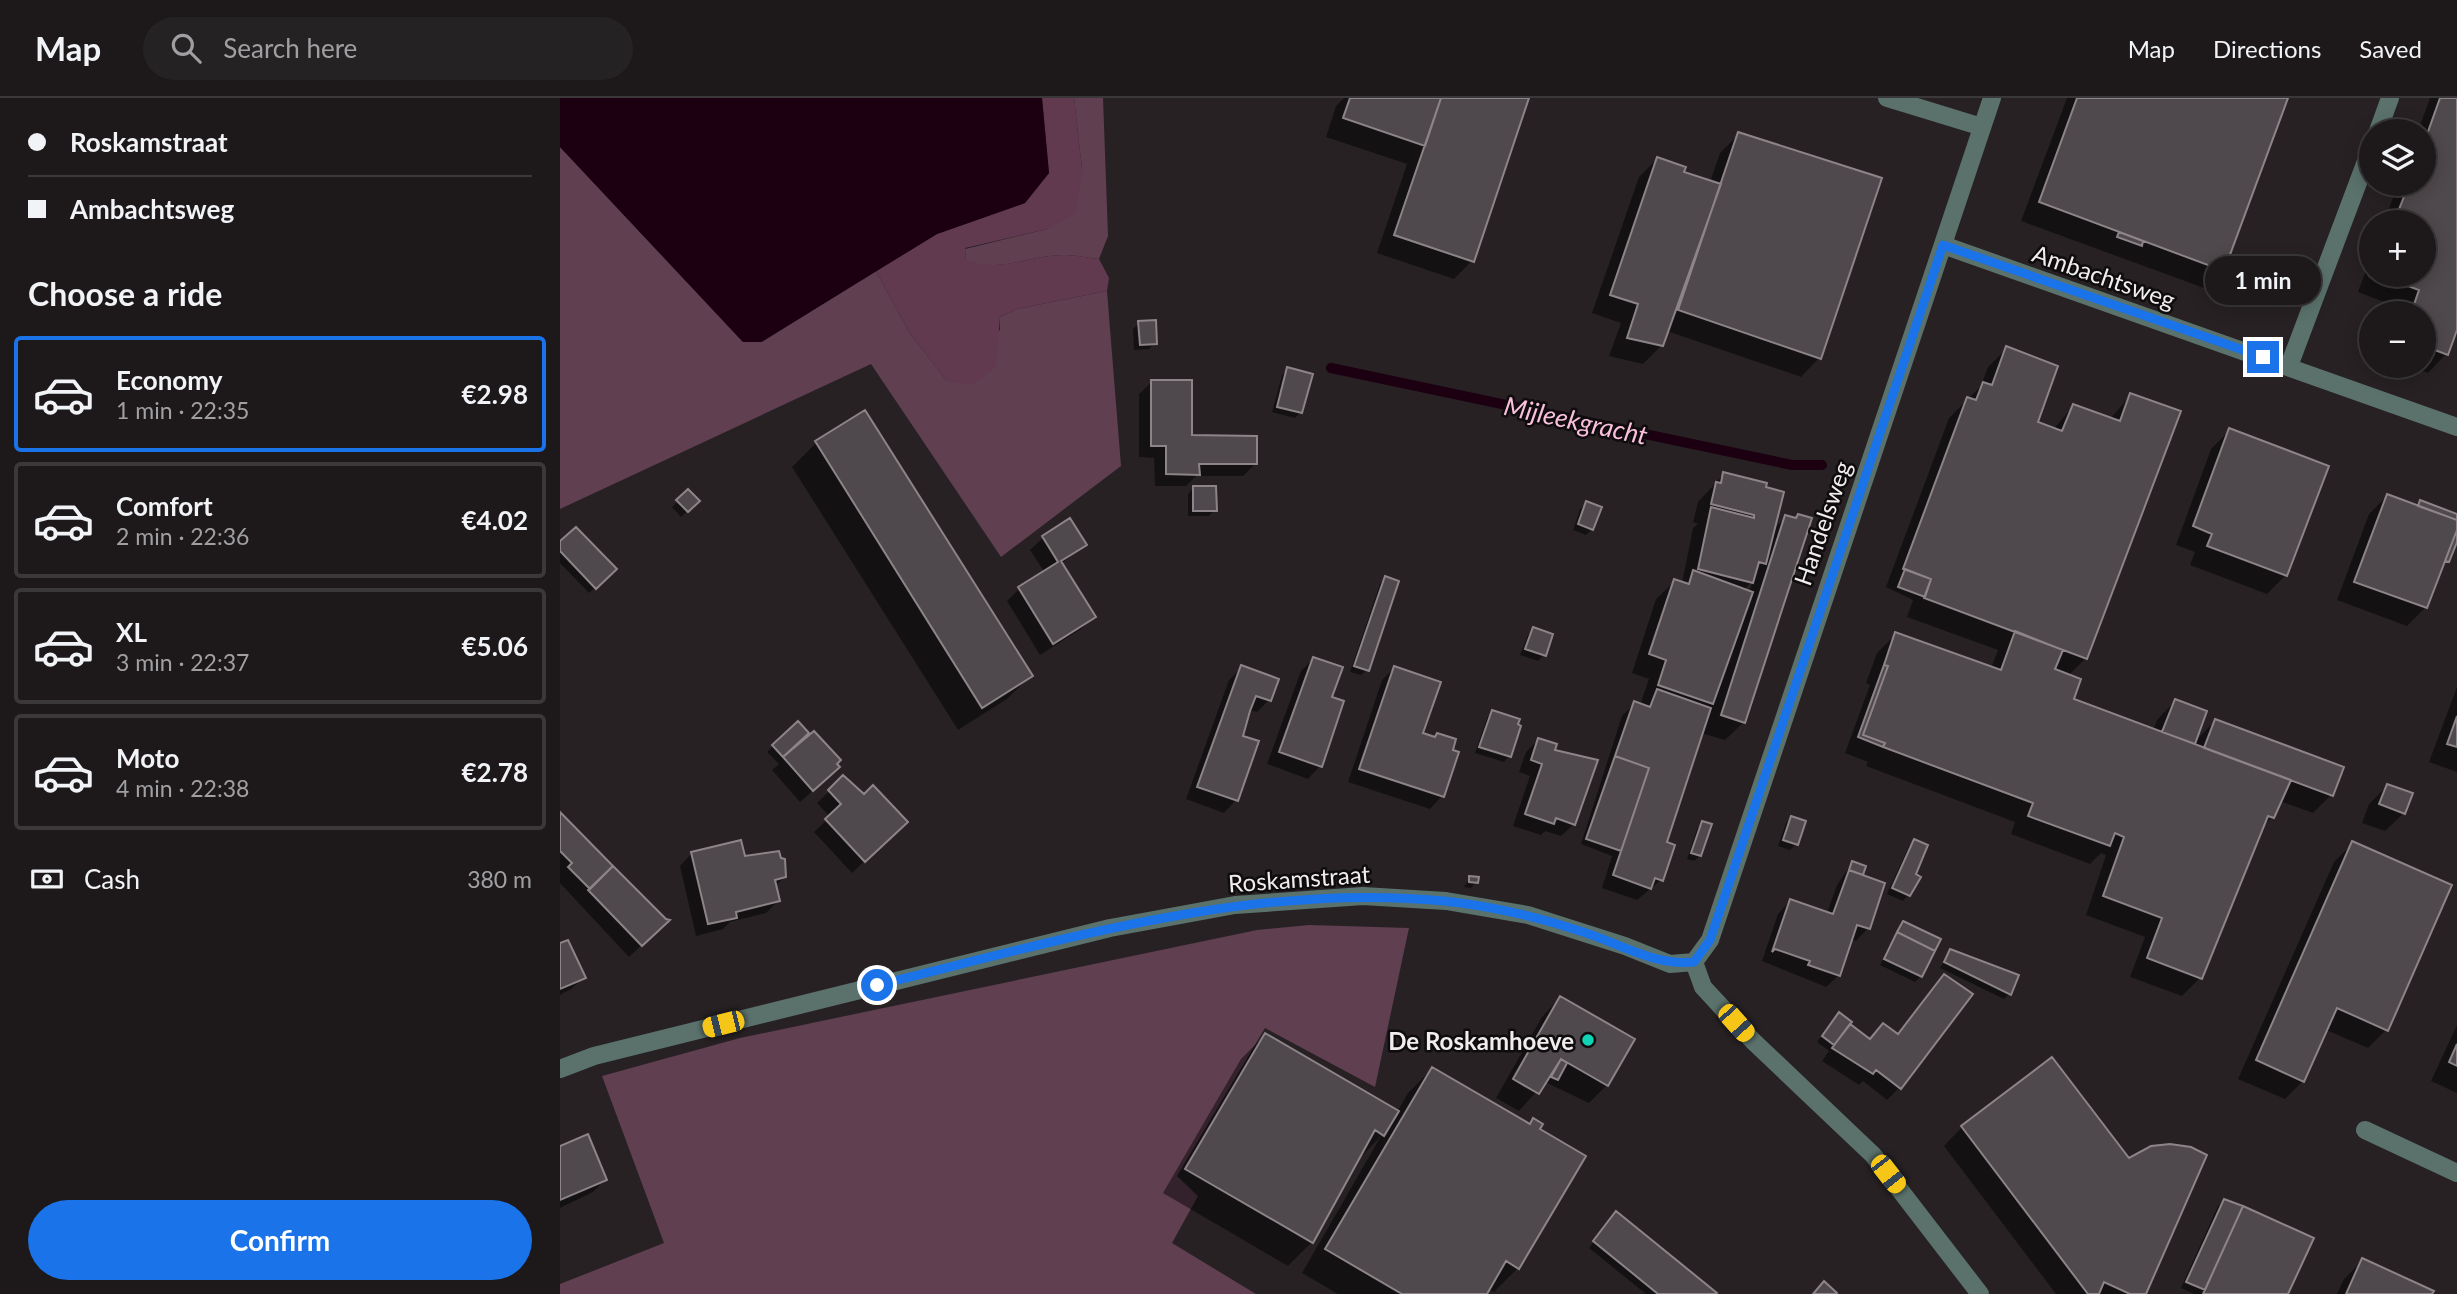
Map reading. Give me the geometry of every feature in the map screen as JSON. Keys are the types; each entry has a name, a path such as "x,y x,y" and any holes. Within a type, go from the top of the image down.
{"street":[{"path":"1887,98 1982,127"},
{"name":"Handelsweg","path":"1694,962 1710,940 1992,98"},
{"path":"2382,119 2390,98"},
{"path":"2288,366 2359,180"},
{"name":"Ambachtsweg","path":"1943,245 2457,427"},
{"name":"Roskamstraat","path":"560,1069 594,1056 928,972 1110,929 1235,905 1363,896 1446,901 1528,915 1625,946 1670,964 1694,962"},
{"path":"1694,962 1703,987 1752,1041 1873,1155 1980,1294"},
{"path":"2365,1130 2457,1173"}],"shaded area":[{"path":"560,98 1042,98 1049,173 1025,203 937,234 761,342 743,342 560,147"},
{"path":"1042,98 1074,98 1082,169 1076,213 1047,229 965,248 966,260 991,265 1065,255 1099,259 1109,278 1107,291 1017,309 1000,317 996,367 972,385 947,381 909,332 876,271 937,234 1025,203 1049,173"},
{"path":"1074,98 1103,98 1108,236 1099,259 1065,255 991,265 966,261 965,249 1047,229 1082,169"},
{"path":"560,147 743,342 762,342 876,271 909,332 947,381 1000,330 1000,317 1017,309 1107,291 1121,466 1001,557 871,364 560,509"},
{"path":"1309,925 1409,928 1375,1087 1265,1028 1177,1176 1198,1196 1172,1243 1256,1294 560,1294 560,1284 664,1243 602,1076 740,1038 1257,930"}],"building":[{"path":"1350,98 1441,98 1425,146 1343,118"},
{"path":"1441,98 1529,98 1474,262 1394,235"},
{"path":"2077,98 2288,98 2224,271 2039,202"},
{"path":"2440,98 2457,98 2457,330 2448,355 2436,350 2436,301 2415,301 2419,290 2411,287 2436,287 2436,210 2399,210 2404,196 2436,196 2436,119 2433,119"},
{"path":"1738,132 1882,178 1821,359 1678,310"},
{"path":"1657,157 1686,167 1684,172 1721,184 1663,346 1627,338 1638,304 1610,295"},
{"path":"2119,232 2143,241 2142,246 2117,237"},
{"path":"1156,320 1157,344 1140,345 1138,321"},
{"path":"2006,346 2058,366 2038,422 2062,431 2073,404 2120,421 2130,393 2181,411 2087,659 1924,598 1931,579 1903,569 1967,397 1976,400 1983,382 1992,385"},
{"path":"1287,367 1313,374 1302,413 1277,407"},
{"path":"1151,380 1192,380 1192,435 1257,436 1257,464 1199,464 1200,475 1166,474 1166,446 1151,446"},
{"path":"865,410 1033,676 982,708 815,441"},
{"path":"2229,428 2329,466 2287,576 2207,546 2212,534 2193,526"},
{"path":"1723,472 1767,483 1766,487 1784,492 1766,564 1759,562 1753,583 1698,569 1711,507 1754,518 1754,515 1711,504 1716,482 1721,483"},
{"path":"1193,486 1216,486 1217,511 1193,511"},
{"path":"688,489 700,501 688,512 676,500"},
{"path":"2387,494 2457,520 2457,530 2427,608 2354,582"},
{"path":"2420,500 2457,514 2457,520 2418,506"},
{"path":"1586,501 1602,507 1593,530 1578,524"},
{"path":"1798,514 1812,518 1745,723 1721,715 1785,515 1796,518"},
{"path":"1070,518 1087,545 1061,561 1096,617 1053,644 1018,587 1058,562 1042,536"},
{"path":"576,527 617,569 596,589 560,551 560,541"},
{"path":"2457,530 2457,542 2449,562 2445,561"},
{"path":"1905,569 1931,579 1925,597 1898,587"},
{"path":"1693,570 1753,592 1713,704 1658,685 1666,660 1649,654 1674,579 1689,584"},
{"path":"1385,576 1399,581 1369,671 1354,666"},
{"path":"1533,627 1553,634 1546,656 1525,649"},
{"path":"2015,631 2063,650 2055,669 2081,679 2074,699 2291,780 2274,818 2268,816 2202,979 2147,958 2162,918 2103,896 2124,837 2115,833 2110,846 2028,816 2033,803 1883,747 1885,743 1863,735 1888,666 1884,665 1895,632 2001,670"},
{"path":"1313,657 1343,667 1332,697 1344,701 1322,767 1279,752"},
{"path":"1241,665 1279,679 1271,701 1256,696 1250,711 1243,736 1259,741 1238,801 1197,787"},
{"path":"1884,665 1888,666 1863,735 1885,743 1883,747 1858,737"},
{"path":"1394,666 1441,682 1423,733 1435,737 1437,733 1456,739 1453,750 1459,752 1444,797 1359,769"},
{"path":"1657,689 1711,708 1667,842 1675,845 1663,881 1655,878 1651,889 1613,875 1649,768 1615,756 1634,701 1650,707"},
{"path":"2175,699 2207,711 2195,744 2162,732"},
{"path":"1492,710 1520,719 1518,724 1521,726 1511,757 1479,747"},
{"path":"2457,716 2457,747 2447,744"},
{"path":"2215,719 2344,767 2333,796 2204,748"},
{"path":"798,721 809,733 783,757 772,745"},
{"path":"814,731 841,760 837,764 840,767 813,791 783,757"},
{"path":"1538,738 1557,744 1555,750 1598,760 1575,825 1556,818 1554,824 1525,814 1542,764 1531,760"},
{"path":"1615,756 1649,768 1621,851 1586,839"},
{"path":"843,775 864,794 873,785 908,822 865,862 825,819 841,804 828,790"},
{"path":"2387,784 2413,793 2405,814 2379,804"},
{"path":"560,812 613,866 590,889 568,867 572,863 560,851"},
{"path":"1791,816 1806,821 1798,845 1783,840"},
{"path":"1702,821 1712,824 1701,856 1691,853"},
{"path":"1914,839 1928,845 1916,874 1921,877 1910,896 1892,888"},
{"path":"741,840 745,856 779,851 781,858 785,859 786,877 775,880 780,901 736,912 737,918 708,924 691,852"},
{"path":"2352,841 2452,885 2388,1031 2337,1008 2304,1082 2256,1060"},
{"path":"1852,861 1866,866 1863,875 1849,870"},
{"path":"613,866 670,920 642,946 588,890"},
{"path":"1849,870 1885,883 1870,929 1857,925 1840,976 1808,965 1810,961 1775,949 1772,952 1790,899 1833,914"},
{"path":"1469,876 1479,877 1478,883 1469,882"},
{"path":"1903,921 1941,939 1935,951 1897,932"},
{"path":"1897,932 1935,951 1922,977 1884,959"},
{"path":"568,940 586,978 560,989 560,943"},
{"path":"1950,949 2019,975 2011,995 1944,962"},
{"path":"1944,974 1973,994 1901,1089 1876,1070 1873,1074 1832,1048 1850,1024 1870,1039 1883,1023 1898,1034"},
{"path":"1560,996 1635,1039 1608,1086 1561,1059 1539,1094 1513,1079"},
{"path":"1839,1012 1852,1022 1834,1045 1822,1036"},
{"path":"1265,1033 1399,1111 1384,1136 1375,1130 1313,1243 1185,1169"},
{"path":"2457,1044 2457,1066 2449,1062"},
{"path":"2052,1057 2129,1158 2151,1146 2170,1144 2191,1147 2207,1155 2146,1294 2130,1294 2104,1282 2099,1294 2088,1294 1961,1126"},
{"path":"1561,1059 1567,1063 1558,1080 1551,1077"},
{"path":"1432,1067 1530,1124 1533,1118 1543,1124 1540,1129 1586,1156 1519,1269 1506,1261 1487,1294 1402,1294 1325,1249"},
{"path":"588,1134 607,1180 560,1200 560,1146"},
{"path":"2224,1199 2243,1206 2205,1290 2186,1282"},
{"path":"2243,1206 2314,1238 2288,1294 2203,1294"},
{"path":"1616,1211 1717,1293 1658,1294 1593,1241"},
{"path":"2362,1258 2434,1291 2432,1294 2346,1294"},
{"path":"1824,1281 1837,1293 1836,1294 1813,1294"}],"waterway":[{"name":"Mijleekgracht","path":"1331,368 1792,465 1822,465"}],"place":[{"name":"De Roskamhoeve","path":"1588,1040"}],"route":[{"path":"877,985 1110,929 1235,905 1363,896 1446,901 1528,915 1625,946 1670,964 1694,962 1710,940 1817,612 1943,245 2263,357"}]}
